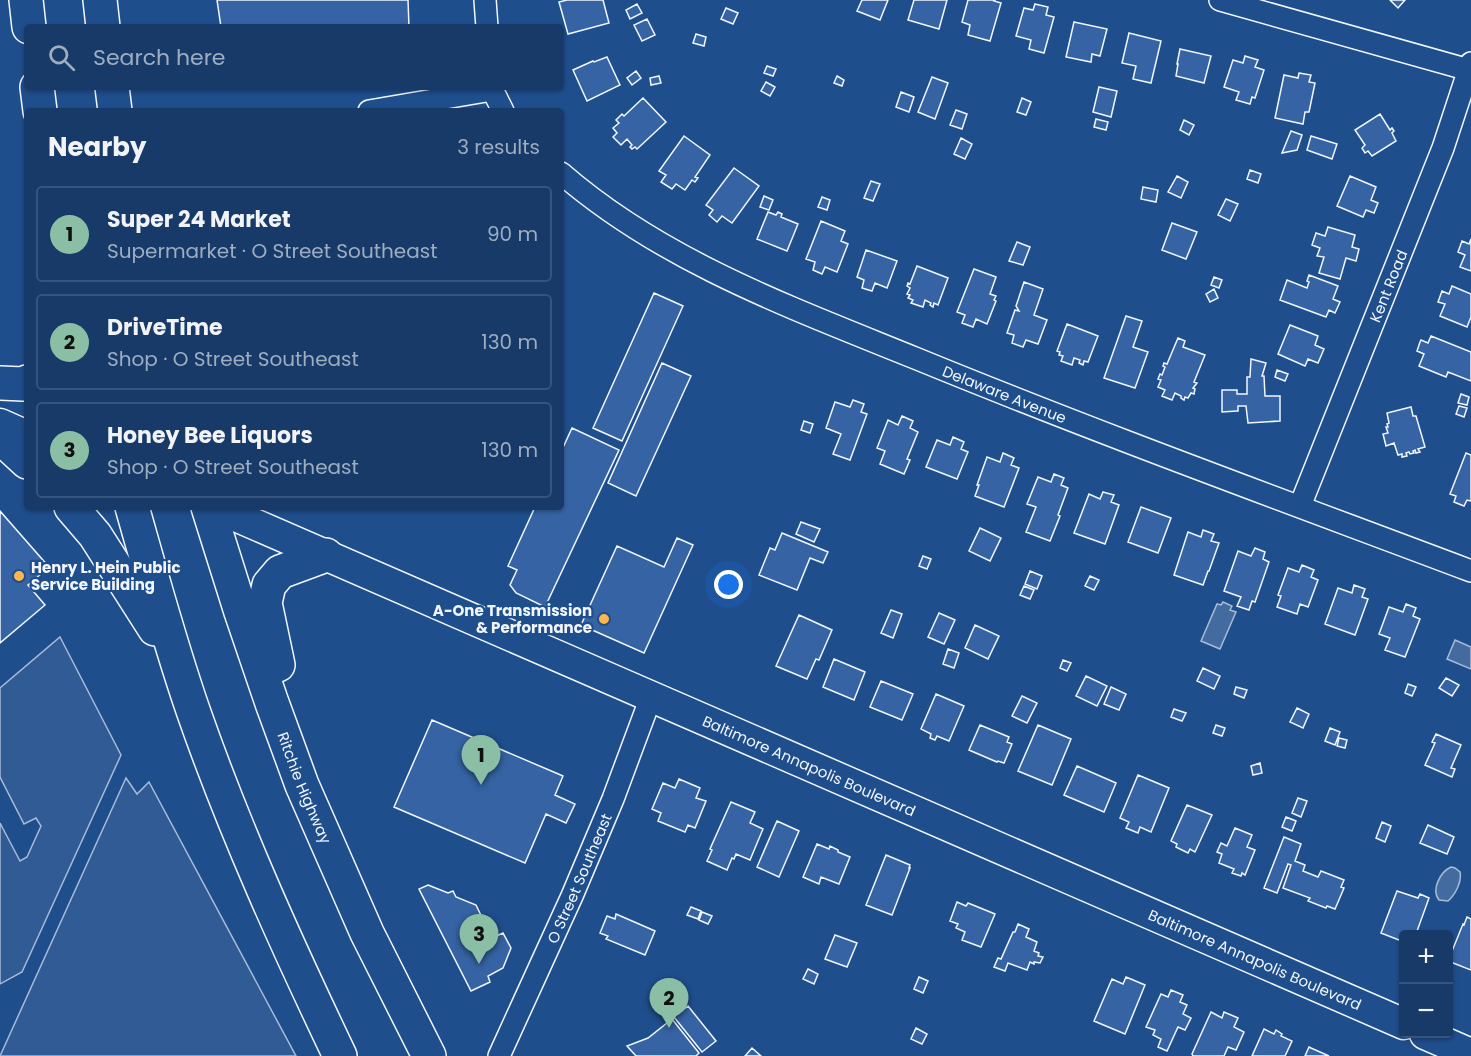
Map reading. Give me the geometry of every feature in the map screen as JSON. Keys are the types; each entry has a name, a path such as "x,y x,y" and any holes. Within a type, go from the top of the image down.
{"main road":[{"path":"26,0 29,24"},
{"path":"100,0 104,24"},
{"path":"37,90 40,108"},
{"path":"112,90 115,108"},
{"path":"0,383 24,384"},
{"path":"0,390 24,400"},
{"path":"0,424 24,435"},
{"path":"0,438 24,459"},
{"path":"74,510 95,535 135,595 179,669"},
{"path":"133,510 195,717 254,868 340,1056"},
{"name":"Ritchie Highway","path":"209,510 241,612 302,785 367,933 429,1056"},
{"name":"Baltimore Annapolis Boulevard","path":"222,510 1399,1022"},
{"path":"302,785 265,603 269,585 280,572 326,555"},
{"path":"1434,1038 1471,1054"}],"street":[{"path":"485,0 487,24"},
{"path":"1220,0 1470,66"},
{"name":"Kent Road","path":"1300,506 1443,148 1470,66"},
{"path":"385,108 480,90"},
{"path":"492,90 501,108"},
{"name":"Delaware Avenue","path":"564,177 583,193 632,226 739,284 981,385 1471,571"},
{"name":"O Street Southeast","path":"499,1056 572,896 613,799 651,697"}],"shaded area":[{"path":"1223,602 1232,606 1230,610 1236,612 1220,649 1201,641 1217,604 1221,605"},
{"path":"60,637 121,755 22,972 0,984 0,823 20,861 27,857 41,826 36,818 24,824 0,777 0,688"},
{"path":"1455,640 1471,647 1471,669 1447,659"},
{"path":"126,778 137,794 149,782 296,1056 0,1056"},
{"path":"1451,867 1460,872 1458,887 1448,901 1439,900 1436,886 1443,873"}],"building":[{"path":"217,0 408,0 409,24 221,24"},
{"path":"603,0 609,23 568,34 559,2"},
{"path":"862,0 888,0 880,20 857,11"},
{"path":"914,0 947,0 939,29 908,20"},
{"path":"968,0 995,0 1001,3 990,41 968,35 970,25 962,22"},
{"path":"1390,0 1405,0 1398,8"},
{"path":"637,4 642,13 630,19 626,10"},
{"path":"1035,4 1048,7 1046,15 1054,17 1044,53 1029,49 1031,40 1016,36 1024,8 1033,10"},
{"path":"726,8 738,13 733,24 721,19"},
{"path":"647,19 655,35 642,41 634,25"},
{"path":"1074,22 1107,29 1100,56 1092,54 1091,62 1066,57"},
{"path":"1129,33 1161,41 1151,83 1133,79 1136,66 1122,63"},
{"path":"696,34 706,37 704,46 693,43"},
{"path":"1180,49 1211,56 1204,83 1176,76"},
{"path":"1245,56 1258,60 1255,67 1264,70 1255,98 1252,97 1250,104 1236,100 1239,92 1224,87 1233,60 1243,63"},
{"path":"607,57 620,85 587,101 573,70"},
{"path":"767,66 776,69 773,76 764,73"},
{"path":"636,71 641,78 632,85 627,78"},
{"path":"1299,73 1311,75 1309,82 1315,83 1309,112 1305,112 1303,124 1275,118 1284,75 1298,78"},
{"path":"659,76 661,83 651,85 650,78"},
{"path":"837,76 844,80 842,86 834,83"},
{"path":"932,77 948,83 935,119 918,112"},
{"path":"766,82 775,87 770,96 761,91"},
{"path":"1099,87 1117,91 1111,117 1093,112"},
{"path":"901,92 914,97 909,112 896,107"},
{"path":"643,98 666,122 637,149 635,147 632,149 627,139 621,145 613,137 617,133 613,128 619,123 616,120 622,114 624,116"},
{"path":"1022,98 1031,102 1026,115 1017,112"},
{"path":"956,110 967,114 962,129 950,125"},
{"path":"1380,114 1390,130 1392,128 1394,131 1392,133 1396,141 1372,156 1368,151 1365,153 1362,148 1365,145 1355,130"},
{"path":"1096,119 1108,122 1106,130 1094,127"},
{"path":"1184,120 1194,125 1189,135 1180,130"},
{"path":"1291,131 1302,135 1297,150 1282,153"},
{"path":"684,136 710,155 695,177 698,178 695,182 692,180 685,190 676,184 672,189 661,182 666,175 659,171"},
{"path":"1311,136 1337,144 1332,159 1307,150"},
{"path":"961,138 972,144 965,159 954,154"},
{"path":"734,168 759,186 732,223 722,216 717,222 709,215 713,210 706,205"},
{"path":"1250,170 1261,174 1258,183 1247,179"},
{"path":"1177,176 1188,182 1181,198 1168,192"},
{"path":"1350,176 1376,187 1371,200 1378,203 1374,213 1366,210 1363,217 1337,206"},
{"path":"871,181 880,184 873,201 864,198"},
{"path":"1143,187 1158,190 1156,202 1141,199"},
{"path":"764,196 773,200 769,210 760,207"},
{"path":"822,197 830,200 827,210 818,207"},
{"path":"1226,199 1238,204 1230,221 1218,215"},
{"path":"768,212 776,215 778,212 782,214 781,217 798,224 787,251 757,239"},
{"path":"821,221 845,231 841,241 848,244 837,272 825,267 822,274 813,270 815,262 806,259"},
{"path":"1172,223 1197,232 1186,259 1162,250"},
{"path":"1328,227 1355,235 1352,247 1359,249 1356,261 1346,258 1340,279 1319,273 1324,257 1317,256 1320,248 1312,245 1316,233 1325,236"},
{"path":"1471,239 1471,271 1460,267 1465,255 1458,252 1462,241 1469,244"},
{"path":"1017,242 1030,247 1023,265 1009,261"},
{"path":"866,250 897,261 887,288 875,283 872,291 862,288 864,280 857,277"},
{"path":"917,266 948,278 938,305 934,303 933,307 925,300 923,307 911,303 913,300 908,298 910,288 907,286"},
{"path":"974,269 996,277 990,294 996,296 994,300 996,301 987,324 976,319 973,327 962,323 965,315 957,312"},
{"path":"1309,275 1338,286 1333,299 1340,302 1335,313 1329,310 1326,317 1280,300 1287,280 1307,288"},
{"path":"1214,277 1222,280 1219,288 1211,285"},
{"path":"1024,282 1043,289 1034,315 1047,320 1038,344 1026,340 1023,347 1012,343 1014,335 1007,333 1015,310 1019,311 1016,306"},
{"path":"1452,286 1471,294 1471,317 1467,327 1440,316 1445,304 1438,302 1442,291 1449,294"},
{"path":"1214,289 1218,298 1210,302 1206,294"},
{"path":"654,293 683,306 622,441 593,428"},
{"path":"1126,316 1142,321 1133,347 1148,352 1135,388 1104,378"},
{"path":"1067,324 1098,336 1088,362 1084,361 1083,365 1079,363 1080,360 1074,358 1072,365 1061,361 1063,356 1057,351"},
{"path":"1290,325 1318,336 1315,345 1324,349 1318,363 1308,359 1305,366 1278,354"},
{"path":"1431,336 1471,352 1471,381 1448,372 1446,377 1419,366 1424,354 1417,351 1420,342 1421,340 1428,343"},
{"path":"1178,338 1185,341 1183,347 1205,355 1194,382 1197,383 1193,388 1195,389 1194,394 1191,393 1184,400 1175,393 1172,400 1162,396 1165,390 1158,387 1161,380 1158,379 1160,374 1162,375 1164,363 1167,364"},
{"path":"1251,359 1266,363 1262,376 1264,376 1265,396 1280,396 1280,421 1248,423 1246,406 1238,406 1238,411 1222,412 1222,390 1237,390 1237,394 1247,394 1247,377 1250,377"},
{"path":"662,363 691,376 636,496 608,483"},
{"path":"1277,370 1288,374 1285,381 1275,377"},
{"path":"1461,394 1469,397 1467,405 1458,403"},
{"path":"853,400 864,404 861,412 867,414 850,460 833,454 841,434 826,428 835,402 850,407"},
{"path":"1459,406 1467,408 1464,417 1456,414"},
{"path":"1411,407 1425,447 1418,449 1420,452 1416,453 1415,450 1414,453 1406,453 1407,456 1402,457 1402,454 1398,455 1394,443 1386,446 1383,434 1388,433 1387,413"},
{"path":"902,416 913,421 910,428 918,432 907,459 910,460 904,474 880,464 885,451 877,448 888,420 898,425"},
{"path":"804,421 813,424 810,433 801,430"},
{"path":"572,428 619,450 545,607 516,593 510,585 517,570 508,566 534,510 564,510 564,445"},
{"path":"953,437 964,442 961,449 968,452 957,479 926,467 937,440 950,445"},
{"path":"1003,453 1014,458 1011,465 1019,468 1004,507 975,496 987,457 1000,462"},
{"path":"1466,453 1471,455 1471,501 1467,500 1464,506 1454,502 1456,496 1450,494"},
{"path":"1054,474 1064,478 1061,485 1068,488 1050,541 1026,532 1036,507 1027,504 1038,477 1051,482"},
{"path":"1103,492 1114,495 1111,502 1119,505 1105,544 1074,533 1089,494 1100,499"},
{"path":"1141,507 1171,518 1158,553 1128,542"},
{"name":"Henry L. Hein Public Service Building","path":"0,511 49,567 28,585 45,605 0,643"},
{"path":"801,522 820,529 814,542 796,534"},
{"path":"980,528 1001,538 990,561 969,551"},
{"path":"1203,530 1214,534 1211,541 1219,543 1203,585 1174,575 1188,532 1201,537"},
{"path":"782,533 828,552 823,563 810,558 797,590 759,575 770,548 775,550"},
{"path":"677,538 693,545 644,653 581,625 617,546 664,567"},
{"path":"1255,548 1265,552 1263,559 1269,562 1255,602 1252,601 1249,610 1237,606 1241,597 1224,591 1238,551 1251,556"},
{"path":"923,556 931,559 927,569 919,566"},
{"path":"1302,565 1314,570 1311,577 1318,580 1308,607 1300,604 1297,614 1277,607 1281,596 1278,595 1288,568 1299,572"},
{"path":"1030,571 1042,576 1037,589 1025,584"},
{"path":"1090,576 1099,580 1094,590 1085,586"},
{"path":"1354,585 1365,589 1362,597 1368,599 1355,635 1325,624 1338,588 1352,593"},
{"path":"1024,586 1034,590 1030,599 1020,595"},
{"path":"1406,604 1416,608 1413,616 1420,619 1405,657 1385,650 1390,638 1379,634 1389,607 1403,612"},
{"path":"891,610 902,614 893,638 881,633"},
{"path":"939,613 955,620 944,644 928,637"},
{"path":"799,615 832,630 819,660 816,659 807,679 776,666"},
{"path":"975,625 999,636 988,659 965,648"},
{"path":"948,649 959,653 954,668 943,664"},
{"path":"834,659 865,672 854,700 823,687"},
{"path":"1063,660 1071,663 1067,671 1060,668"},
{"path":"1203,668 1220,676 1214,689 1197,681"},
{"path":"1086,676 1107,686 1097,706 1076,696"},
{"path":"1446,678 1459,685 1452,696 1439,688"},
{"path":"881,681 913,694 902,720 870,707"},
{"path":"1408,684 1416,687 1412,696 1405,693"},
{"path":"1111,687 1126,694 1119,710 1104,704"},
{"path":"1236,687 1247,690 1244,698 1234,694"},
{"path":"936,694 964,706 949,741 937,736 935,740 930,738 931,734 921,729"},
{"path":"1022,696 1037,703 1027,723 1012,716"},
{"path":"1297,708 1309,714 1303,728 1290,722"},
{"path":"1174,709 1186,713 1182,721 1171,717"},
{"path":"432,720 563,776 555,795 575,804 566,823 546,814 525,863 394,807"},
{"path":"980,725 1009,737 1007,742 1012,744 1004,763 969,750"},
{"path":"1038,725 1071,739 1052,785 1018,771"},
{"path":"1216,725 1225,728 1222,736 1213,733"},
{"path":"1330,728 1340,732 1335,745 1325,741"},
{"path":"1436,734 1461,745 1451,768 1455,769 1452,777 1425,765 1435,743 1432,742"},
{"path":"1339,738 1347,740 1345,748 1337,746"},
{"path":"1260,763 1262,773 1253,775 1251,766"},
{"path":"1077,766 1116,783 1104,812 1064,795"},
{"path":"1138,775 1169,788 1151,832 1140,827 1138,833 1126,828 1129,822 1120,818"},
{"path":"679,779 700,788 696,798 706,801 695,828 688,825 685,832 658,821 661,813 652,809 663,783 675,788"},
{"path":"1298,798 1307,801 1301,817 1292,813"},
{"path":"731,802 755,812 750,823 763,829 750,860 736,854 727,870 707,861"},
{"path":"1187,805 1212,815 1195,852 1190,849 1188,853 1176,847 1177,844 1171,841"},
{"path":"1286,817 1296,821 1292,831 1282,827"},
{"path":"777,821 799,831 779,877 757,867"},
{"path":"1382,822 1391,826 1385,842 1376,838"},
{"path":"1428,825 1454,837 1447,854 1420,843"},
{"path":"1235,828 1252,835 1247,847 1255,850 1245,875 1242,873 1241,876 1232,873 1234,869 1219,863 1222,854 1217,852 1221,843 1227,846"},
{"path":"1284,837 1301,844 1295,861 1305,865 1303,871 1318,877 1321,871 1344,880 1341,887 1344,888 1335,909 1308,901 1310,898 1283,888 1291,865 1288,864 1277,893 1264,888"},
{"path":"817,844 829,849 830,846 850,857 839,884 821,877 819,884 803,877"},
{"path":"886,855 910,865 892,915 866,905"},
{"path":"428,885 448,893 453,891 456,897 476,905 492,938 503,933 511,948 503,968 488,976 490,982 471,991 419,889"},
{"path":"1397,891 1418,898 1420,894 1429,898 1417,930 1399,930 1399,940 1381,933"},
{"path":"957,902 966,906 968,903 995,914 981,947 962,940 965,932 956,928 958,924 950,921"},
{"path":"691,907 701,911 698,919 687,915"},
{"path":"702,912 712,916 708,924 699,920"},
{"path":"616,914 655,931 645,955 606,939 608,936 600,933 607,916 615,919"},
{"path":"1467,917 1471,919 1471,970 1453,963 1453,949"},
{"path":"1018,924 1029,929 1026,937 1037,942 1034,951 1039,953 1038,956 1043,957 1040,963 1030,962 1027,970 1008,963 1005,971 994,967 998,958 1001,959"},
{"path":"835,935 857,943 847,967 825,959"},
{"path":"808,969 818,974 814,984 803,979"},
{"path":"919,977 928,981 923,993 914,989"},
{"path":"1126,977 1145,985 1125,1034 1094,1021 1112,979 1123,984"},
{"path":"1171,990 1183,995 1180,1002 1187,1005 1183,1014 1191,1018 1185,1030 1178,1027 1167,1051 1158,1047 1161,1039 1153,1035 1155,1030 1146,1027 1161,994 1168,997"},
{"path":"688,1006 716,1041 702,1052 674,1017"},
{"path":"1211,1012 1222,1018 1224,1012 1238,1018 1234,1027 1244,1032 1236,1050 1228,1047 1224,1056 1193,1056 1192,1054"},
{"path":"672,1019 699,1053 696,1056 636,1056 627,1046 648,1038"},
{"path":"916,1028 927,1034 922,1044 911,1039"},
{"path":"1264,1029 1274,1034 1276,1030 1282,1034 1281,1036 1292,1041 1285,1056 1252,1056"},
{"path":"1309,1047 1311,1048 1329,1056 1305,1056"},
{"path":"752,1048 761,1056 745,1056"}],"place":[{"name":"Henry L. Hein Public Service Building","path":"19,576"},
{"name":"A-One Transmission & Performance","path":"604,619"},
{"name":"Super 24 Market","path":"481,785"},
{"name":"Honey Bee Liquors","path":"479,964"},
{"name":"DriveTime","path":"669,1028"}]}
